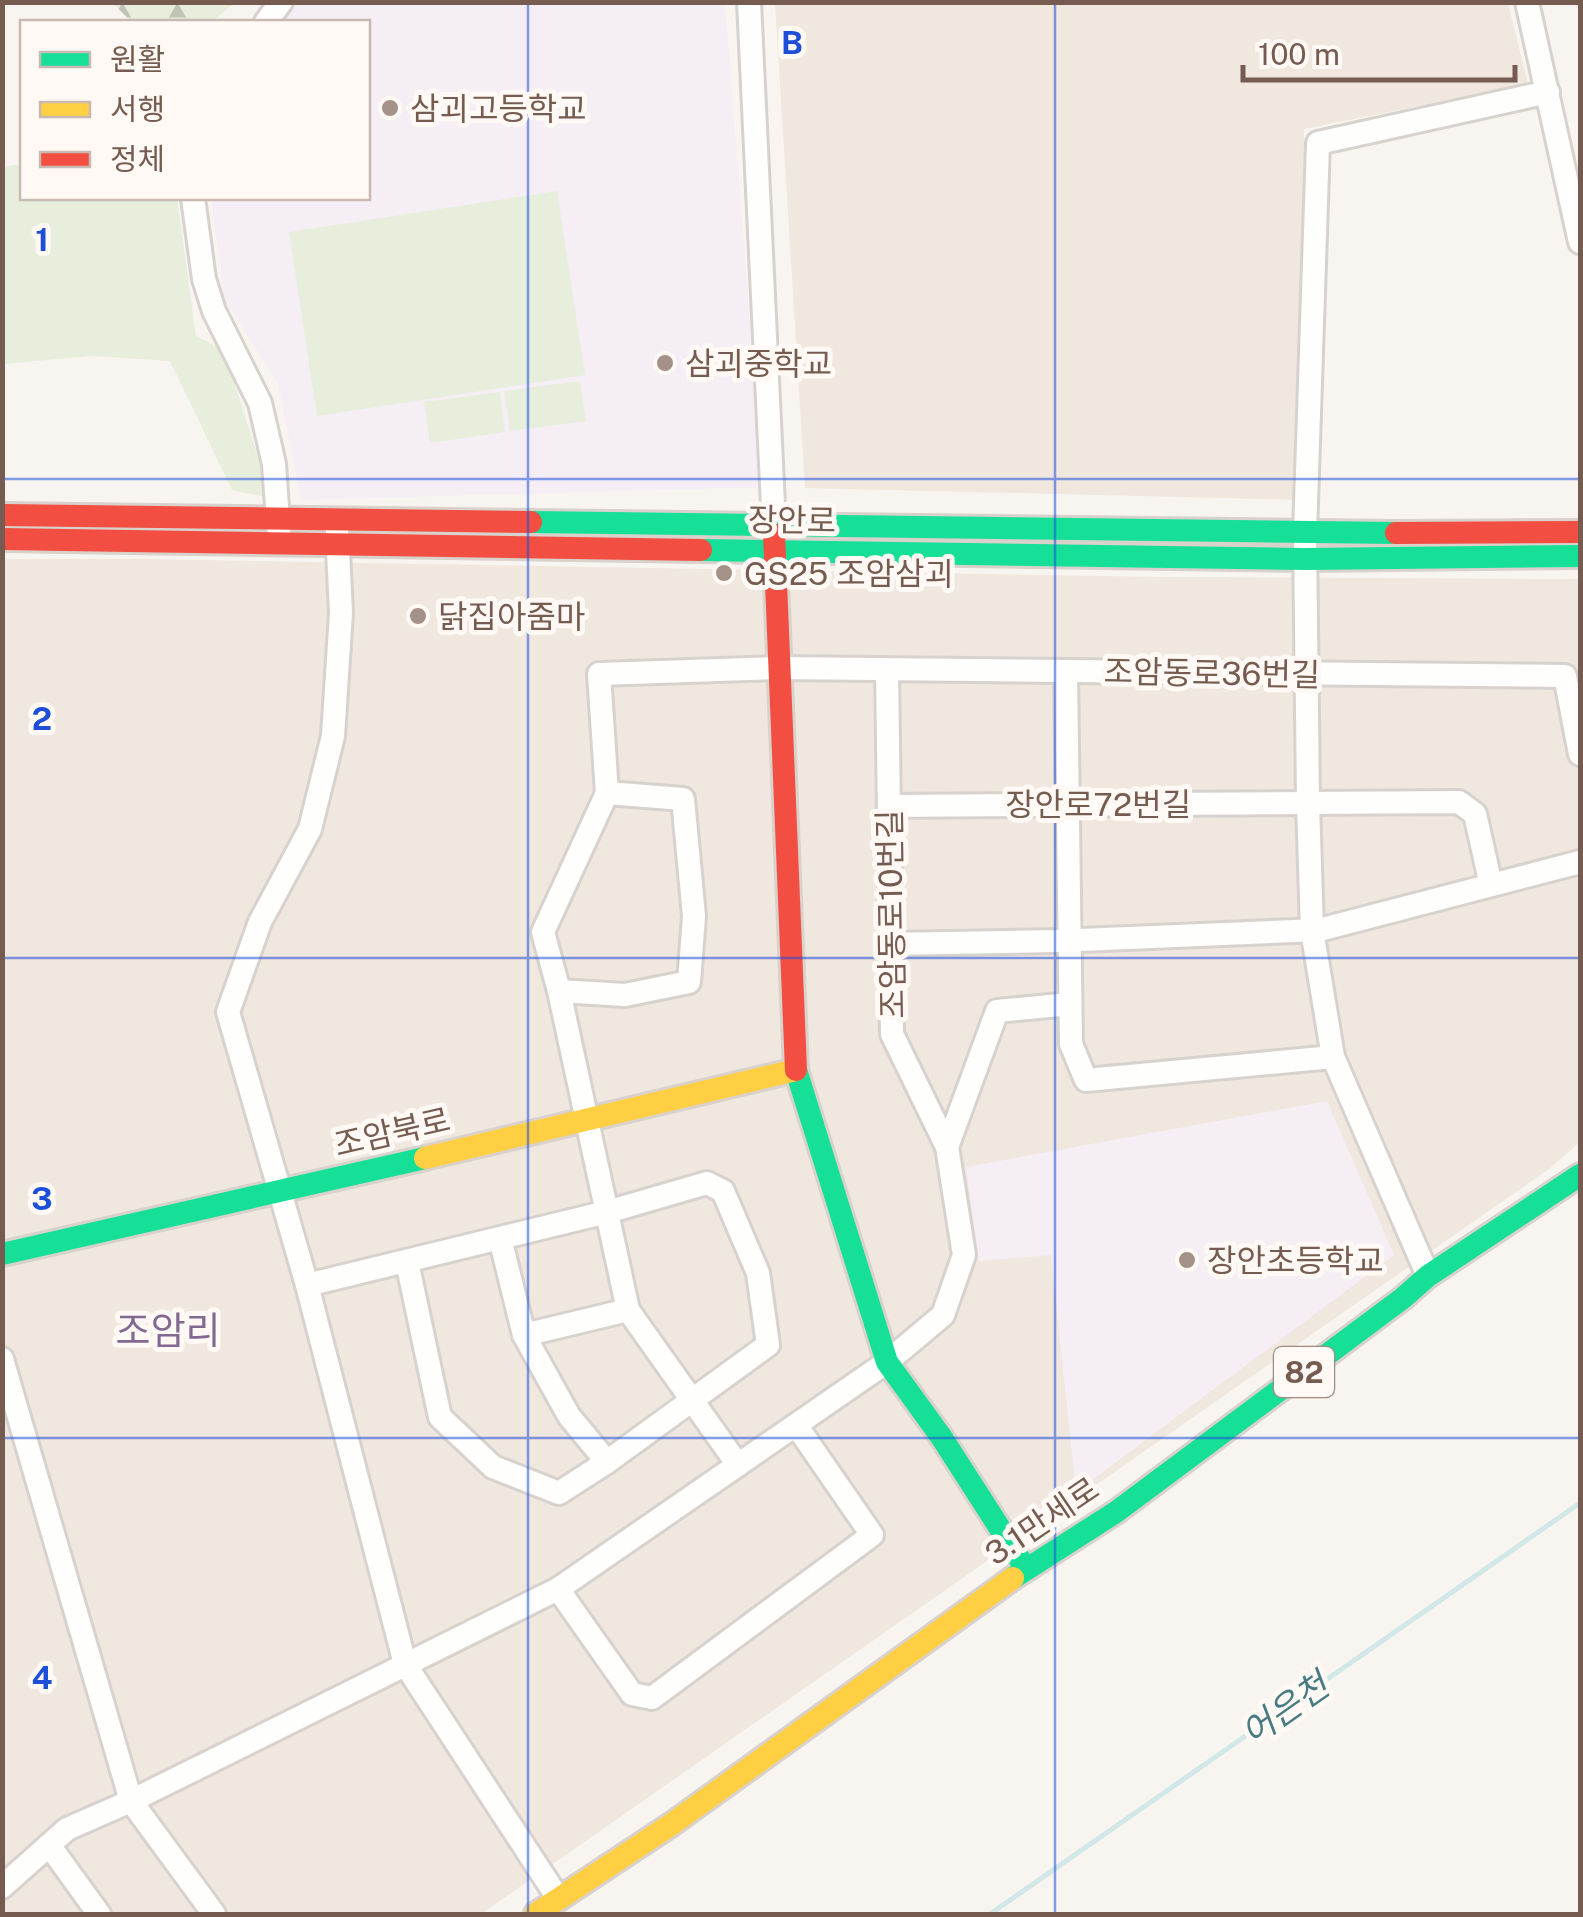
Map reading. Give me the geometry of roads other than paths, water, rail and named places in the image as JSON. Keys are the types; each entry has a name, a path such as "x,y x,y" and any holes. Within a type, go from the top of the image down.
{"street":[{"path":"750,2 796,1070 887,1362 942,1438 1026,1569"},
{"path":"1527,2 1580,242"},
{"path":"1428,1276 1333,1057 1312,930 1306,534 1318,143 1548,92"},
{"path":"193,200 204,280 214,311 260,403 274,464 279,532"},
{"name":"장안로","path":"2,515 279,532"},
{"name":"장안로","path":"337,533 774,526 1306,534 1580,532"},
{"name":"장안로","path":"2,538 279,532 775,552 1306,559 1580,556"},
{"path":"337,533 341,613 333,736 310,828 260,922 228,1012 307,1285 406,1664 558,1898"},
{"name":"조암동로36번길","path":"607,793 599,674 780,668 1565,676 1580,754"},
{"name":"조암동로10번길","path":"2,1888 67,1829 558,1589 887,1362 943,1315 964,1255 947,1147 892,1034 887,669"},
{"path":"1066,671 1071,1044 1086,1080 1333,1057"},
{"path":"560,991 626,994 689,982 694,916 683,799 607,793 542,932 560,991 628,1310 738,1464"},
{"name":"장안로72번길","path":"889,806 1459,802 1475,814 1491,886"},
{"path":"892,944 1319,930 1580,862"},
{"name":"조암동로10번길","path":"947,1147 997,1011 1070,1004"},
{"name":"조암북로","path":"2,1254 279,1193 796,1070"},
{"name":"3.1만세로","path":"536,1914 704,1802 1026,1569 1116,1512 1428,1276 1580,1175"},
{"path":"307,1285 607,1212 707,1183 723,1191 758,1273 768,1345 558,1493 494,1467 440,1418 407,1262"},
{"path":"500,1238 524,1335 569,1416 606,1462"},
{"path":"524,1335 628,1310"},
{"path":"2,1359 131,1800 214,1914"},
{"path":"558,1589 632,1694 652,1698 872,1535 796,1425"},
{"path":"49,1845 95,1913"}],"waterway":[{"name":"어은천","path":"990,1914 1580,1503"}],"place":[{"name":"삼괴고등학교","path":"390,108"},
{"name":"삼괴중학교","path":"665,363"},
{"name":"GS25 조암삼괴","path":"724,573"},
{"name":"닭집아줌마","path":"418,616"},
{"name":"장안초등학교","path":"1187,1260"}],"district":[{"name":"조암리","path":"168,1330"}]}
